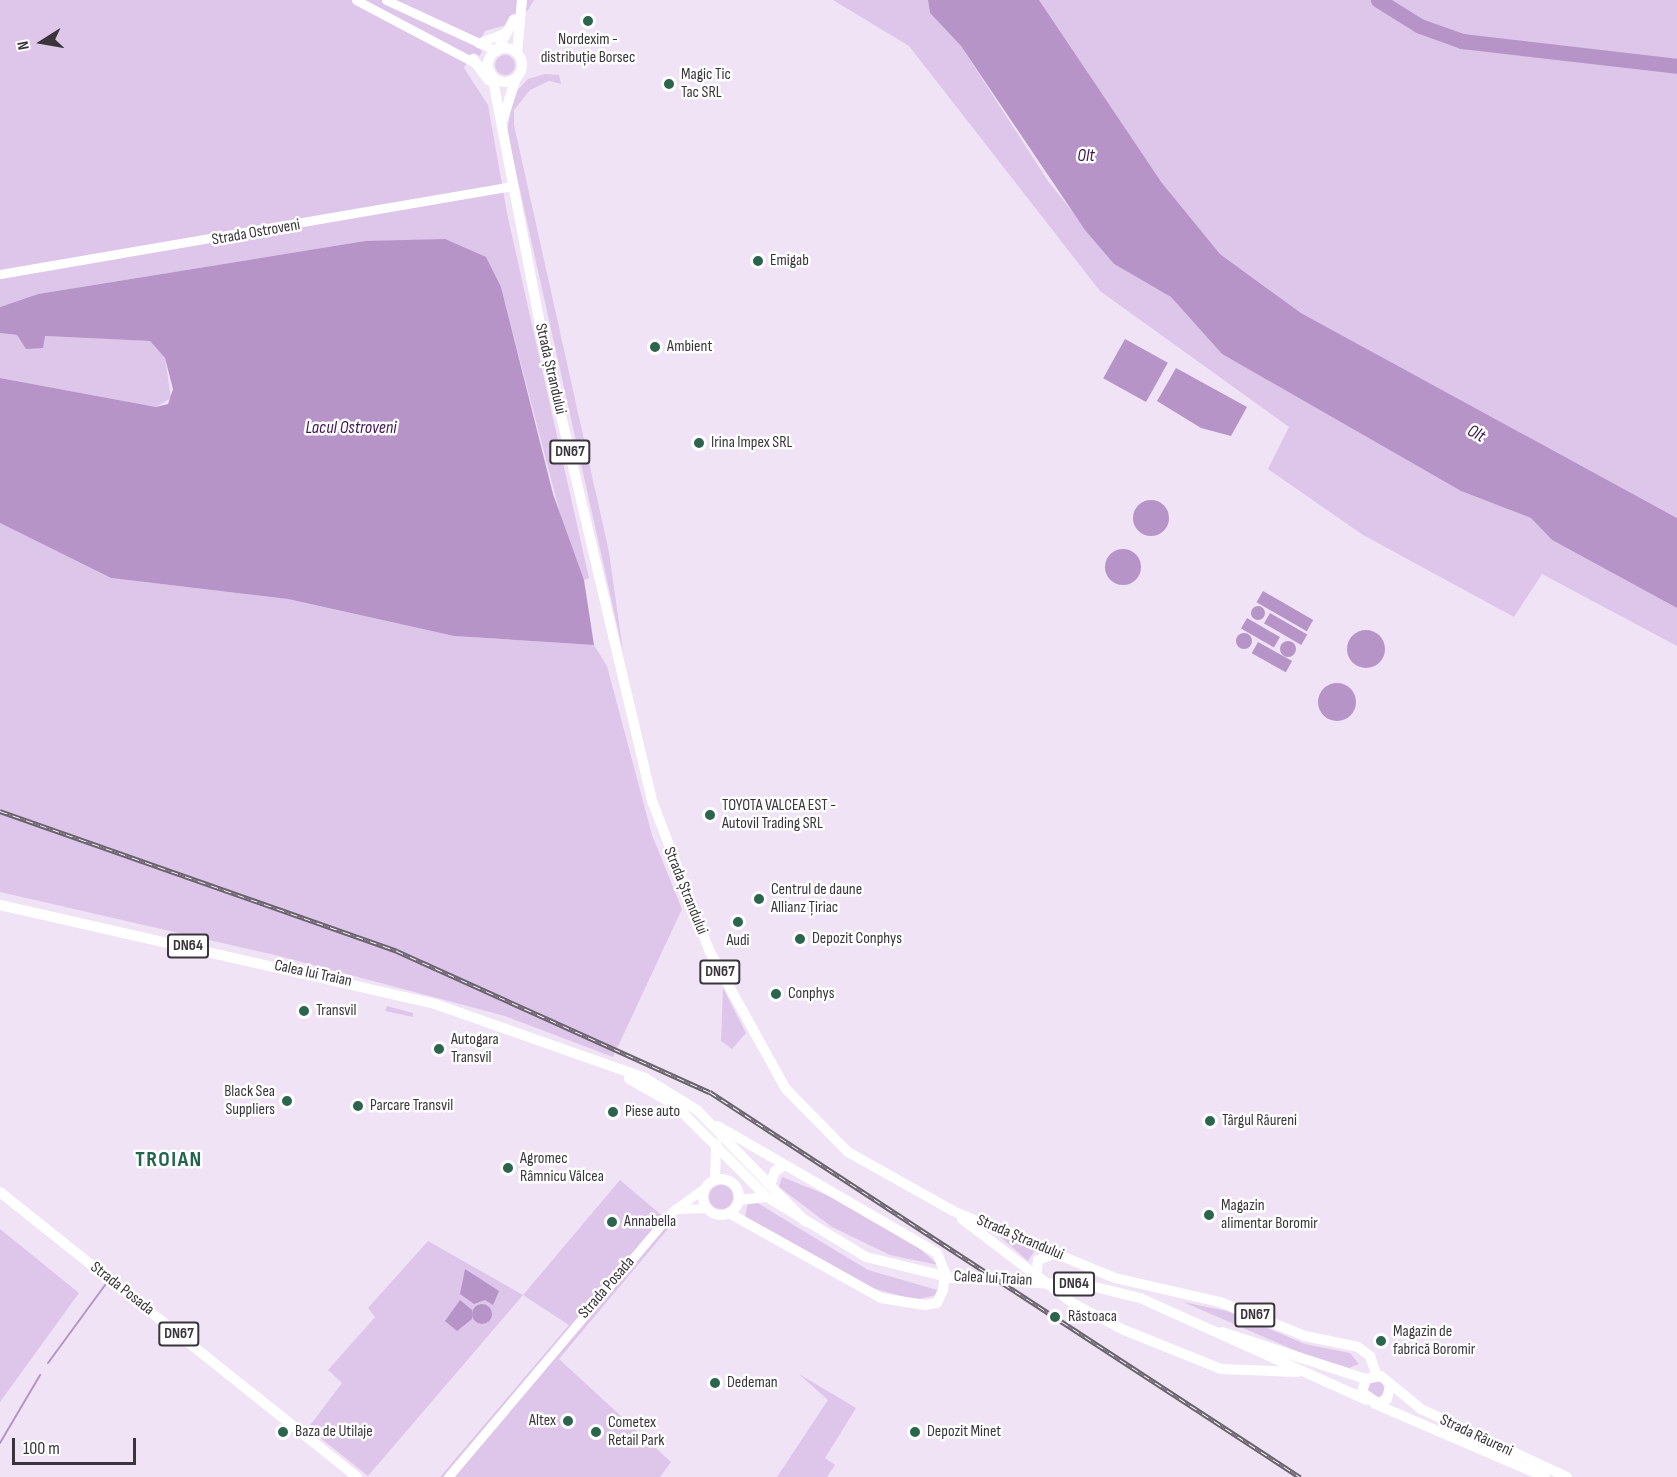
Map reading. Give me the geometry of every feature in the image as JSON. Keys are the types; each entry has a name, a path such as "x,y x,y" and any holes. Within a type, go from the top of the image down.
{"main road":[{"name":"Strada Ștrandului","path":"522,0 516,17 496,51 491,73 512,186 628,712 658,819 699,928 765,1056 806,1114 862,1162 952,1211 1115,1278 1220,1302 1305,1336 1358,1347 1370,1356 1372,1378"},
{"name":"Strada Ștrandului","path":"502,125 516,78 522,69 517,53 516,17"},
{"path":"496,51 517,53"},
{"path":"473,59 497,96"},
{"path":"491,73 501,81 516,78"},
{"name":"Calea lui Traian","path":"0,905 435,1004 667,1089 708,1120 806,1222"},
{"name":"Calea lui Traian","path":"619,1071 675,1105 714,1141 767,1197 866,1257 921,1273 1109,1289 1219,1331 1372,1378"},
{"path":"708,1120 937,1253 945,1273 937,1303 909,1304 874,1295 729,1214 719,1216 706,1208 704,1188 715,1179 719,1161 714,1141"},
{"path":"770,1185 775,1171 784,1166"},
{"path":"715,1179 732,1183 739,1200"},
{"name":"Strada Posada","path":"0,1192 357,1477"},
{"path":"729,1214 739,1200 767,1197"},
{"name":"DN67","path":"952,1211 1036,1277 1101,1320 1215,1367 1298,1372"},
{"path":"1036,1277 1038,1260 1056,1253"},
{"name":"Calea lui Traian","path":"1219,1331 1298,1372 1371,1402"},
{"path":"1372,1378 1362,1392 1371,1402 1387,1399 1390,1386"},
{"name":"DN64","path":"1372,1378 1390,1386"},
{"name":"Strada Râureni","path":"1390,1386 1438,1419 1567,1477"},
{"name":"Strada Râureni","path":"1371,1402 1545,1477"}],"street":[{"path":"356,0 473,59 491,73"},
{"path":"386,0 496,51"},
{"path":"476,43 495,40 508,31"},
{"name":"Strada Ostroveni","path":"0,274 512,186"},
{"name":"Strada Posada","path":"448,1477 674,1210 704,1188"},
{"path":"674,1210 706,1208"}],"shaded area":[{"path":"0,0 534,0 521,21 485,31 476,47 482,51 480,56 473,53 464,68 488,105 508,218 589,578 584,580 570,552 501,287 365,241 38,294 0,307"},
{"path":"833,0 928,0 930,13 961,46 1048,181 1114,264 1171,297 1222,354 1461,491 1531,518 1552,540 1677,608 1677,646 1542,574 1514,617 1363,535 1268,469 1289,427 1100,291 909,46"},
{"path":"1039,0 1677,0 1677,518 1301,313 1220,254 1162,183"},
{"path":"505,55 512,58 515,65 512,72 505,75 498,72 495,65 498,58"},
{"path":"545,74 559,75 561,84 549,81 530,90 514,110 514,125 609,552 623,652 507,132 513,95 528,79"},
{"path":"0,333 17,335 26,348 44,336 150,341 165,358 171,398 156,407 0,378"},
{"path":"0,523 111,578 288,599 454,636 594,645 607,666 652,835 682,909 613,1057 505,1016 275,955 0,892"},
{"path":"723,988 746,1033 732,1049 721,1041"},
{"path":"387,1006 413,1013 413,1017 385,1011"},
{"path":"782,1177 827,1195 916,1245 938,1265 890,1255 832,1227 779,1187"},
{"path":"620,1180 672,1224 559,1359 671,1462 660,1477 440,1477 569,1325 523,1295"},
{"path":"716,1185 726,1185 733,1192 733,1202 726,1209 716,1209 709,1202 709,1192"},
{"path":"748,1202 756,1202 868,1270 937,1290 936,1295 915,1300 869,1287 745,1217"},
{"path":"0,1229 79,1293 0,1402"},
{"path":"997,1234 1035,1250 1028,1261"},
{"path":"428,1241 523,1295 368,1476 308,1428 342,1383 328,1370 375,1317 368,1308"},
{"path":"1183,1302 1227,1311 1305,1344 1350,1353 1359,1364 1349,1368 1301,1353"},
{"path":"799,1374 856,1408 825,1458 835,1465 827,1477 777,1477 828,1400"},
{"path":"1376,1381 1384,1389 1376,1397 1368,1389"}],"water":[{"name":"Olt","path":"928,0 1039,0 1162,183 1220,254 1301,313 1677,518 1677,608 1552,540 1531,518 1461,491 1222,354 1171,297 1114,264 1085,230 961,46 930,13"},
{"name":"Lacul Ostroveni","path":"445,239 486,257 501,287 553,494 584,580 594,645 454,636 288,599 111,578 0,523 0,378 156,407 168,404 173,389 165,358 150,341 45,336 43,348 26,349 17,335 0,333 0,307 38,294 365,241"},
{"path":"1125,339 1168,363 1146,402 1103,378"},
{"path":"1176,368 1247,407 1231,436 1201,428 1157,401"},
{"path":"1151,500 1163,506 1169,518 1163,530 1151,536 1139,530 1133,518 1139,506"},
{"path":"1123,549 1135,555 1141,567 1135,579 1123,585 1111,579 1105,567 1111,555"},
{"path":"1263,591 1313,620 1307,631 1256,602"},
{"path":"1258,606 1263,608 1265,613 1263,618 1258,620 1253,618 1251,613 1253,608"},
{"path":"1270,613 1307,634 1301,645 1264,623"},
{"path":"1247,618 1280,637 1274,647 1241,628"},
{"path":"1366,630 1380,635 1385,649 1380,663 1366,668 1352,663 1347,649 1352,635"},
{"path":"1244,633 1250,635 1252,641 1250,647 1244,649 1238,647 1236,641 1238,635"},
{"path":"1285,641 1291,641 1296,649 1294,655 1285,657 1280,652 1280,646"},
{"path":"1258,642 1292,661 1286,672 1252,653"},
{"path":"1337,683 1351,688 1356,702 1351,716 1337,721 1323,716 1318,702 1323,688"},
{"path":"465,1269 499,1291 493,1305 485,1300 474,1304 460,1294"},
{"path":"460,1300 472,1310 472,1319 457,1331 445,1321"},
{"path":"482,1304 489,1307 492,1314 489,1321 482,1324 475,1321 472,1314 475,1307"}],"waterway":[{"path":"1378,0 1420,26 1462,41 1677,66"},
{"path":"48,1363 105,1285"},
{"path":"0,1443 40,1375"}],"railway":[{"path":"0,811 397,951 710,1092 1300,1477"}],"place":[{"name":"Nordexim - distribuție Borsec","path":"588,21"},
{"name":"Magic Tic Tac SRL","path":"669,84"},
{"name":"Emigab","path":"758,261"},
{"name":"Ambient","path":"655,347"},
{"name":"Irina Impex SRL","path":"699,443"},
{"name":"TOYOTA VALCEA EST - Autovil Trading SRL","path":"710,815"},
{"name":"Centrul de daune Allianz Țiriac","path":"759,899"},
{"name":"Audi","path":"738,922"},
{"name":"Depozit Conphys","path":"800,939"},
{"name":"Conphys","path":"776,994"},
{"name":"Transvil","path":"304,1011"},
{"name":"Autogara Transvil","path":"439,1049"},
{"name":"Black Sea Suppliers","path":"287,1101"},
{"name":"Parcare Transvil","path":"358,1106"},
{"name":"Piese auto","path":"613,1112"},
{"name":"Târgul Râureni","path":"1210,1121"},
{"name":"Agromec Râmnicu Vâlcea","path":"508,1168"},
{"name":"Magazin alimentar Boromir","path":"1209,1215"},
{"name":"Annabella","path":"612,1222"},
{"name":"Răstoaca","path":"1055,1317"},
{"name":"Magazin de fabrică Boromir","path":"1381,1341"},
{"name":"Dedeman","path":"715,1383"},
{"name":"Altex","path":"568,1421"},
{"name":"Baza de Utilaje","path":"283,1432"},
{"name":"Cometex Retail Park","path":"596,1432"},
{"name":"Depozit Minet","path":"915,1432"}],"district":[{"name":"TROIAN","path":"169,1160"}]}
